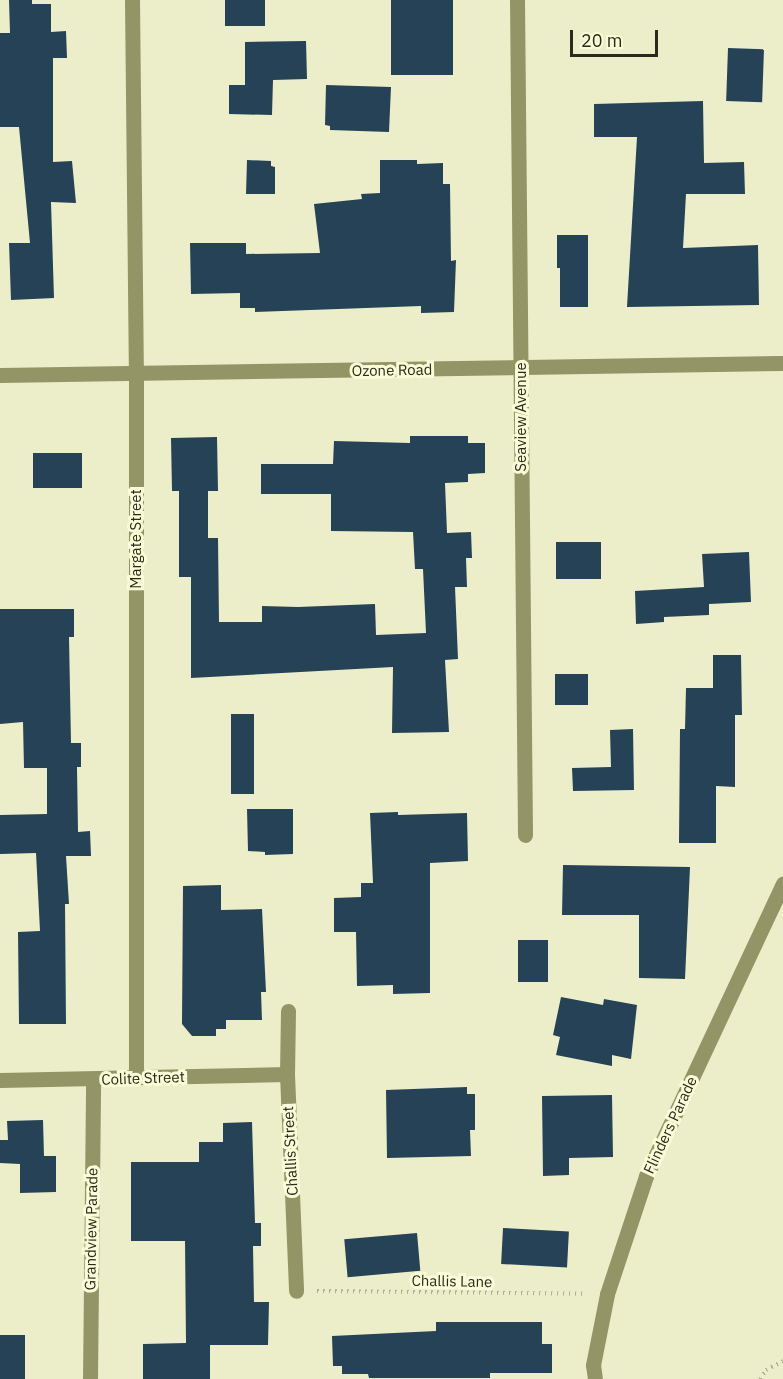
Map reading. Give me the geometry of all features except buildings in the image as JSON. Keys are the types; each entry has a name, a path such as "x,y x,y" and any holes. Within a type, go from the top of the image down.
{"street":[{"name":"Margate Street","path":"132,0 136,373 136,1077"},
{"name":"Seaview Avenue","path":"517,0 525,835"},
{"name":"Ozone Road","path":"0,375 783,363"},
{"name":"Flinders Parade","path":"595,1379 593,1365 607,1294 646,1176 783,884"},
{"name":"Challis Street","path":"288,1011 286,1074 297,1291"},
{"name":"Colite Street","path":"0,1080 286,1074"},
{"name":"Grandview Parade","path":"90,1379 93,1079"}],"path":[{"name":"Challis Lane","path":"297,1291 607,1294"},
{"path":"760,1379 766,1370 783,1361"}]}
